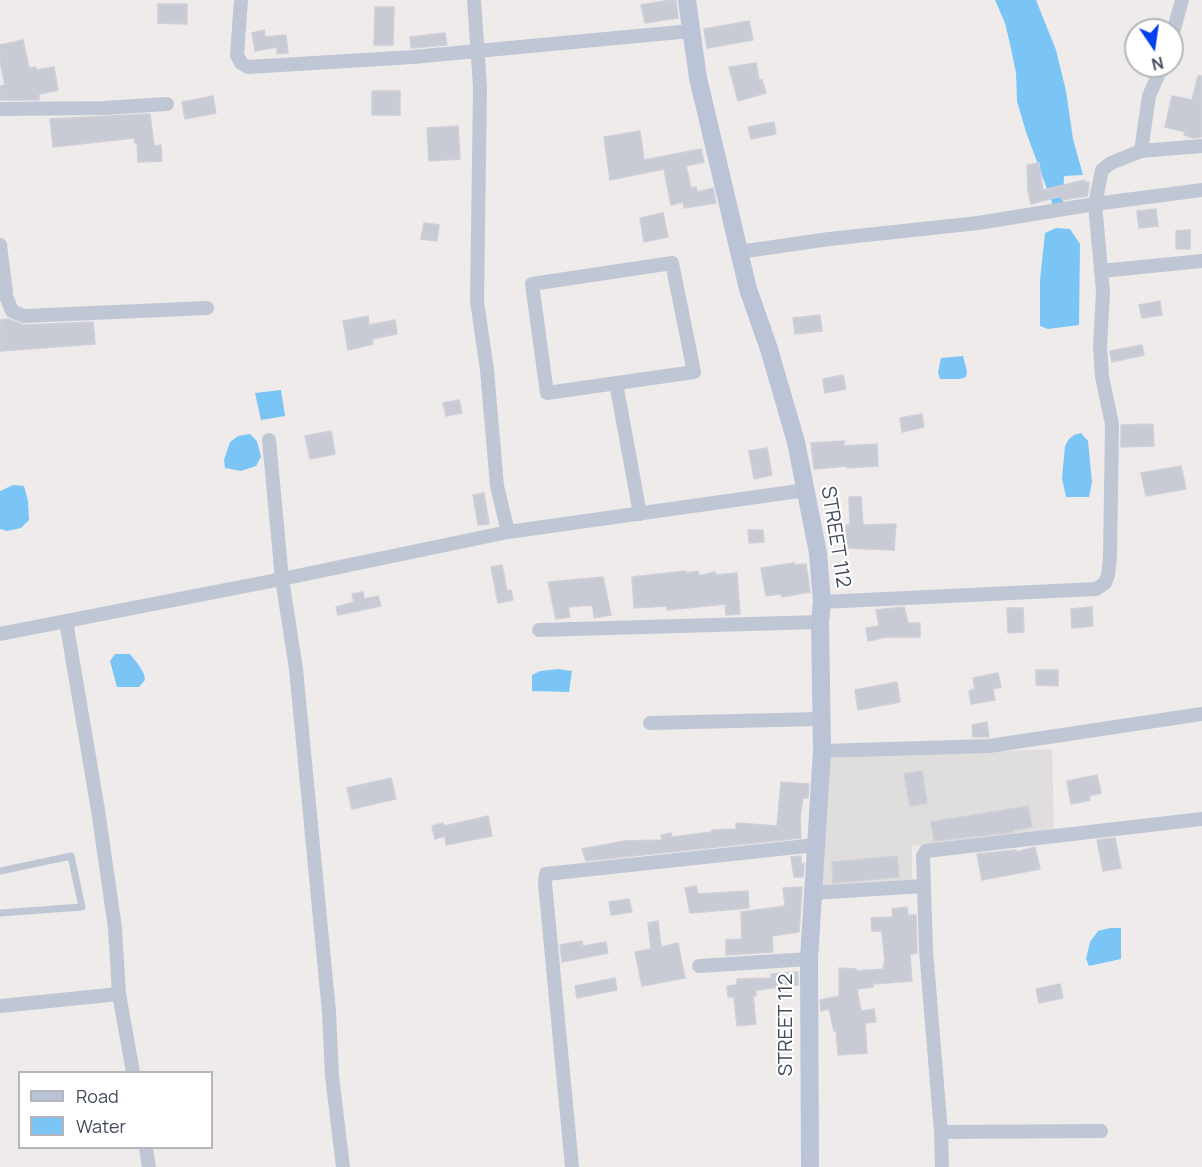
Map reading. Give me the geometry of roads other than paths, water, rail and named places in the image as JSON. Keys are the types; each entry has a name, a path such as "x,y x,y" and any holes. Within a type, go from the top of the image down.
{"street":[{"path":"241,0 237,55 241,63 248,67 413,57 691,31"},
{"path":"474,0 480,87 477,301 487,370 497,486 508,532"},
{"name":"STREET 112","path":"687,0 698,78 748,289 769,349 796,442 818,552 822,602 820,622 822,751 809,959 810,1167"},
{"path":"1177,18 1182,0"},
{"path":"1141,151 1149,96 1157,78"},
{"path":"0,109 104,108 167,104"},
{"path":"822,602 1096,589 1105,583 1110,557 1112,424 1102,377 1100,346 1103,291 1095,204 1102,170 1111,163 1141,151 1202,146"},
{"path":"740,252 829,239 978,223 1202,190"},
{"path":"0,245 3,288 12,311 24,316 207,308"},
{"path":"1101,271 1202,261"},
{"path":"672,262 694,372 616,383 547,393 532,284 672,262"},
{"path":"616,383 640,514"},
{"path":"269,440 282,579 296,669 326,971 332,1076 343,1167"},
{"path":"0,634 508,532 806,490"},
{"path":"66,621 110,892 115,928 119,994 133,1071"},
{"path":"539,630 820,622"},
{"path":"822,751 989,746 1202,714"},
{"path":"650,723 820,719"},
{"path":"942,1167 926,950 923,856 926,851 1202,824"},
{"path":"572,1167 545,884 546,874 816,845"},
{"path":"813,892 923,886"},
{"path":"699,966 809,959"},
{"path":"0,1006 119,994"},
{"path":"941,1132 1101,1131"},
{"path":"146,1149 149,1167"}],"lane":[{"path":"0,871 71,856 82,907 0,912"}],"water":[{"path":"995,0 1036,0 1056,50 1066,91 1073,139 1083,175 1064,176 1063,205 1053,205 1026,132 1017,101 1016,73 1010,44 1005,23"},
{"path":"1056,228 1070,229 1080,244 1079,325 1048,329 1040,326 1040,280 1045,233"},
{"path":"963,356 967,371 966,377 940,379 938,372 941,358"},
{"path":"281,390 285,416 261,420 255,393"},
{"path":"1081,433 1088,441 1092,482 1089,497 1066,497 1062,478 1065,446 1069,439"},
{"path":"250,434 257,441 261,457 256,466 241,471 225,468 224,460 230,442 238,436"},
{"path":"13,485 24,486 29,520 21,528 7,531 0,529 0,491"},
{"path":"115,654 130,654 138,664 145,680 139,687 117,687 110,661"},
{"path":"558,669 572,671 569,692 532,691 532,675 540,671"},
{"path":"1121,928 1121,959 1089,966 1086,959 1090,942 1098,931"}]}
